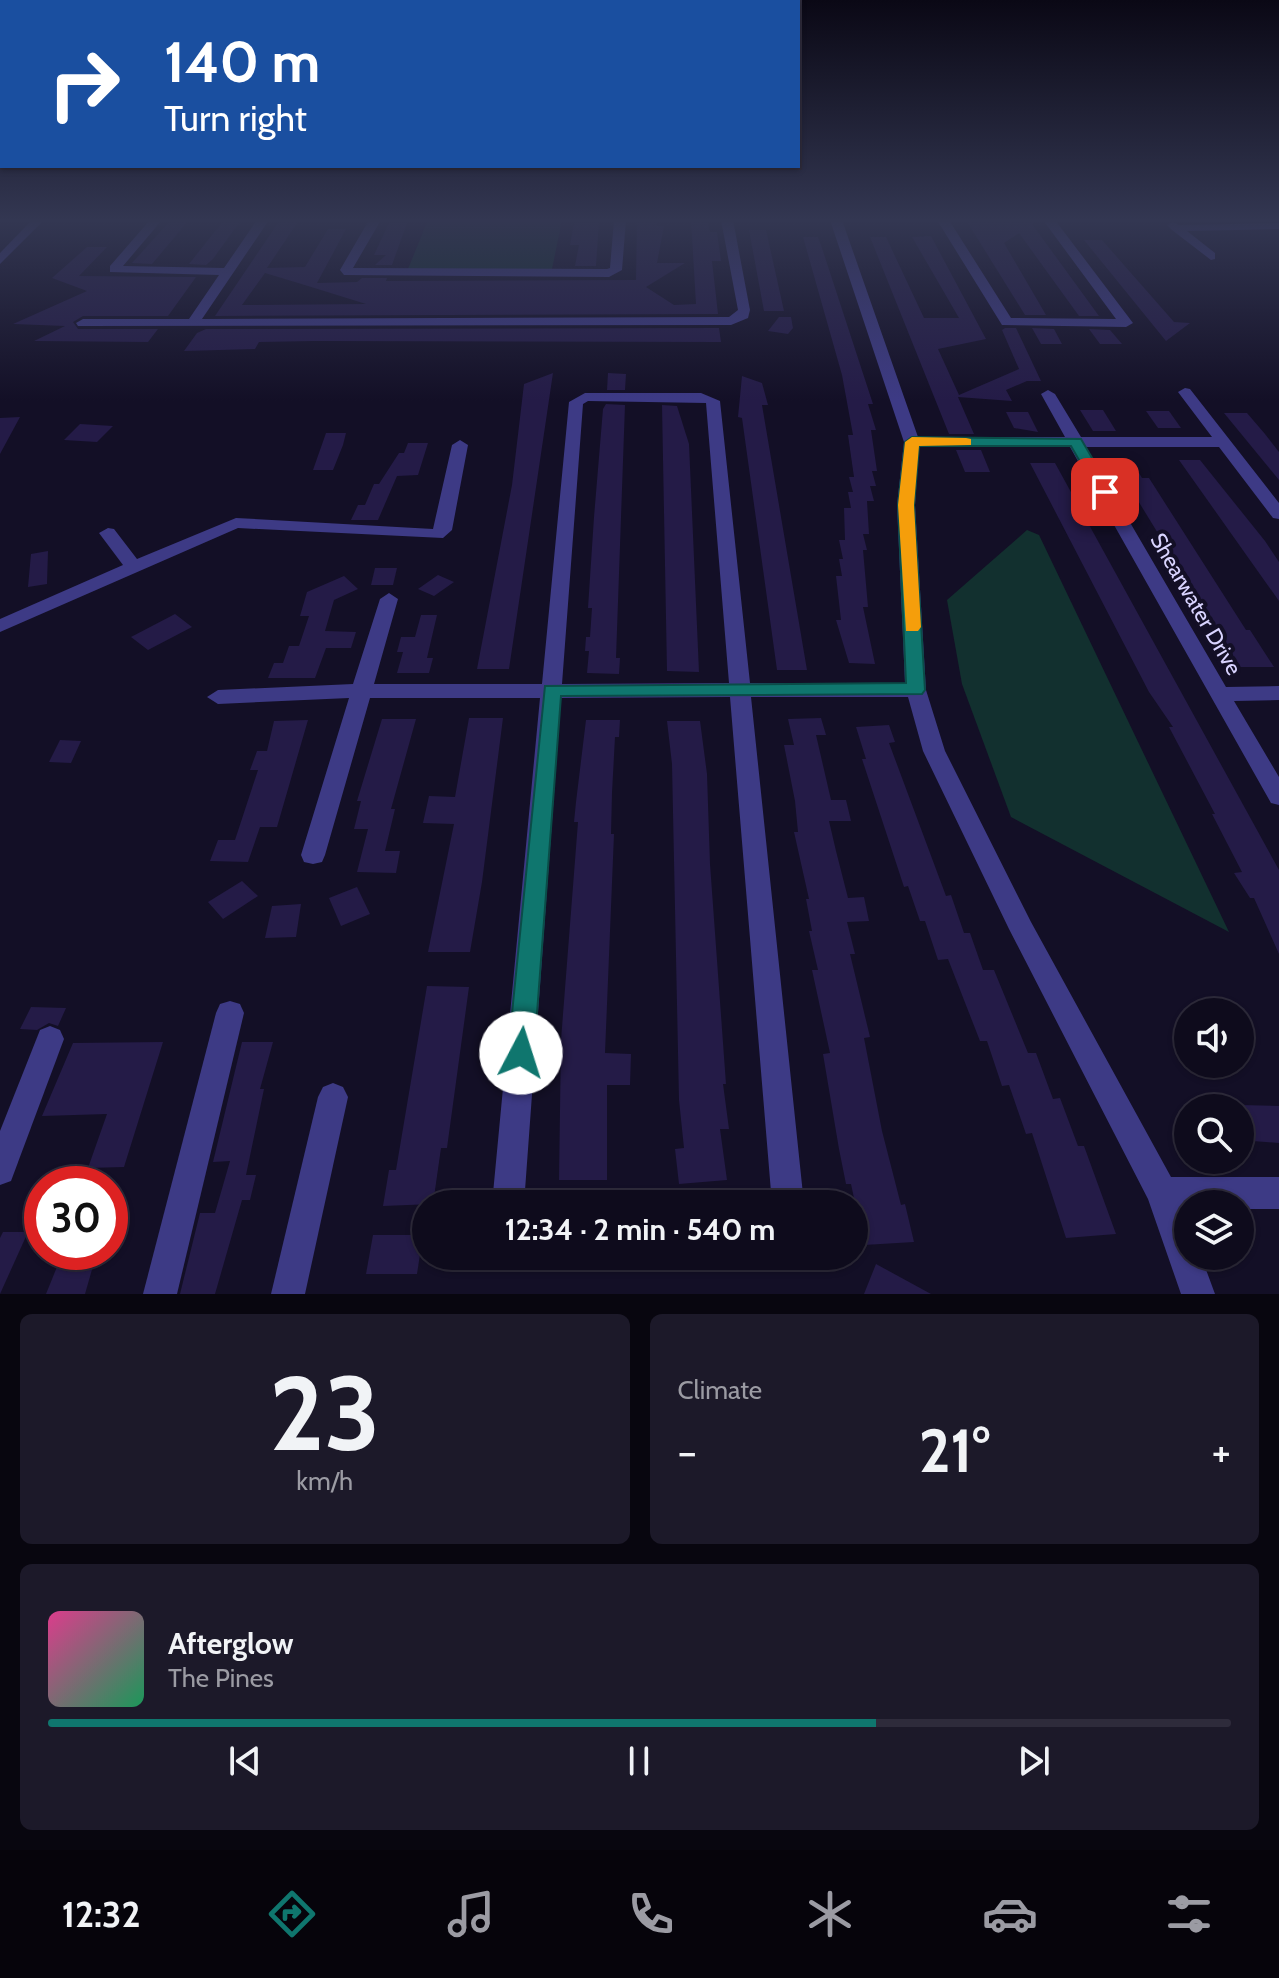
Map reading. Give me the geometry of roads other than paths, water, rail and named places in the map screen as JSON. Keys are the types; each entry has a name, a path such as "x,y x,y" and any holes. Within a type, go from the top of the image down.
{"street":[{"path":"193,323 221,280"},
{"path":"83,323 731,321 743,315 744,310 738,280"},
{"path":"858,280 912,442 906,505 916,690 934,751 1022,929 1162,1193 1198,1294"},
{"path":"981,280 1007,322 1126,323 1094,280"},
{"path":"1185,392 1279,514"},
{"name":"Shearwater Drive","path":"1048,394 1279,797"},
{"path":"509,1190 576,402 585,397 701,397 713,401 787,1190"},
{"path":"912,442 1223,442"},
{"path":"0,626 236,523 437,534 443,530 460,445"},
{"path":"108,533 134,567"},
{"path":"313,855 389,599"},
{"path":"218,697 362,691 916,690"},
{"path":"1220,694 1279,693"},
{"path":"160,1294 230,1013"},
{"path":"0,1170 50,1039"},
{"path":"288,1294 333,1097"},
{"path":"1162,1193 1279,1193"}]}
